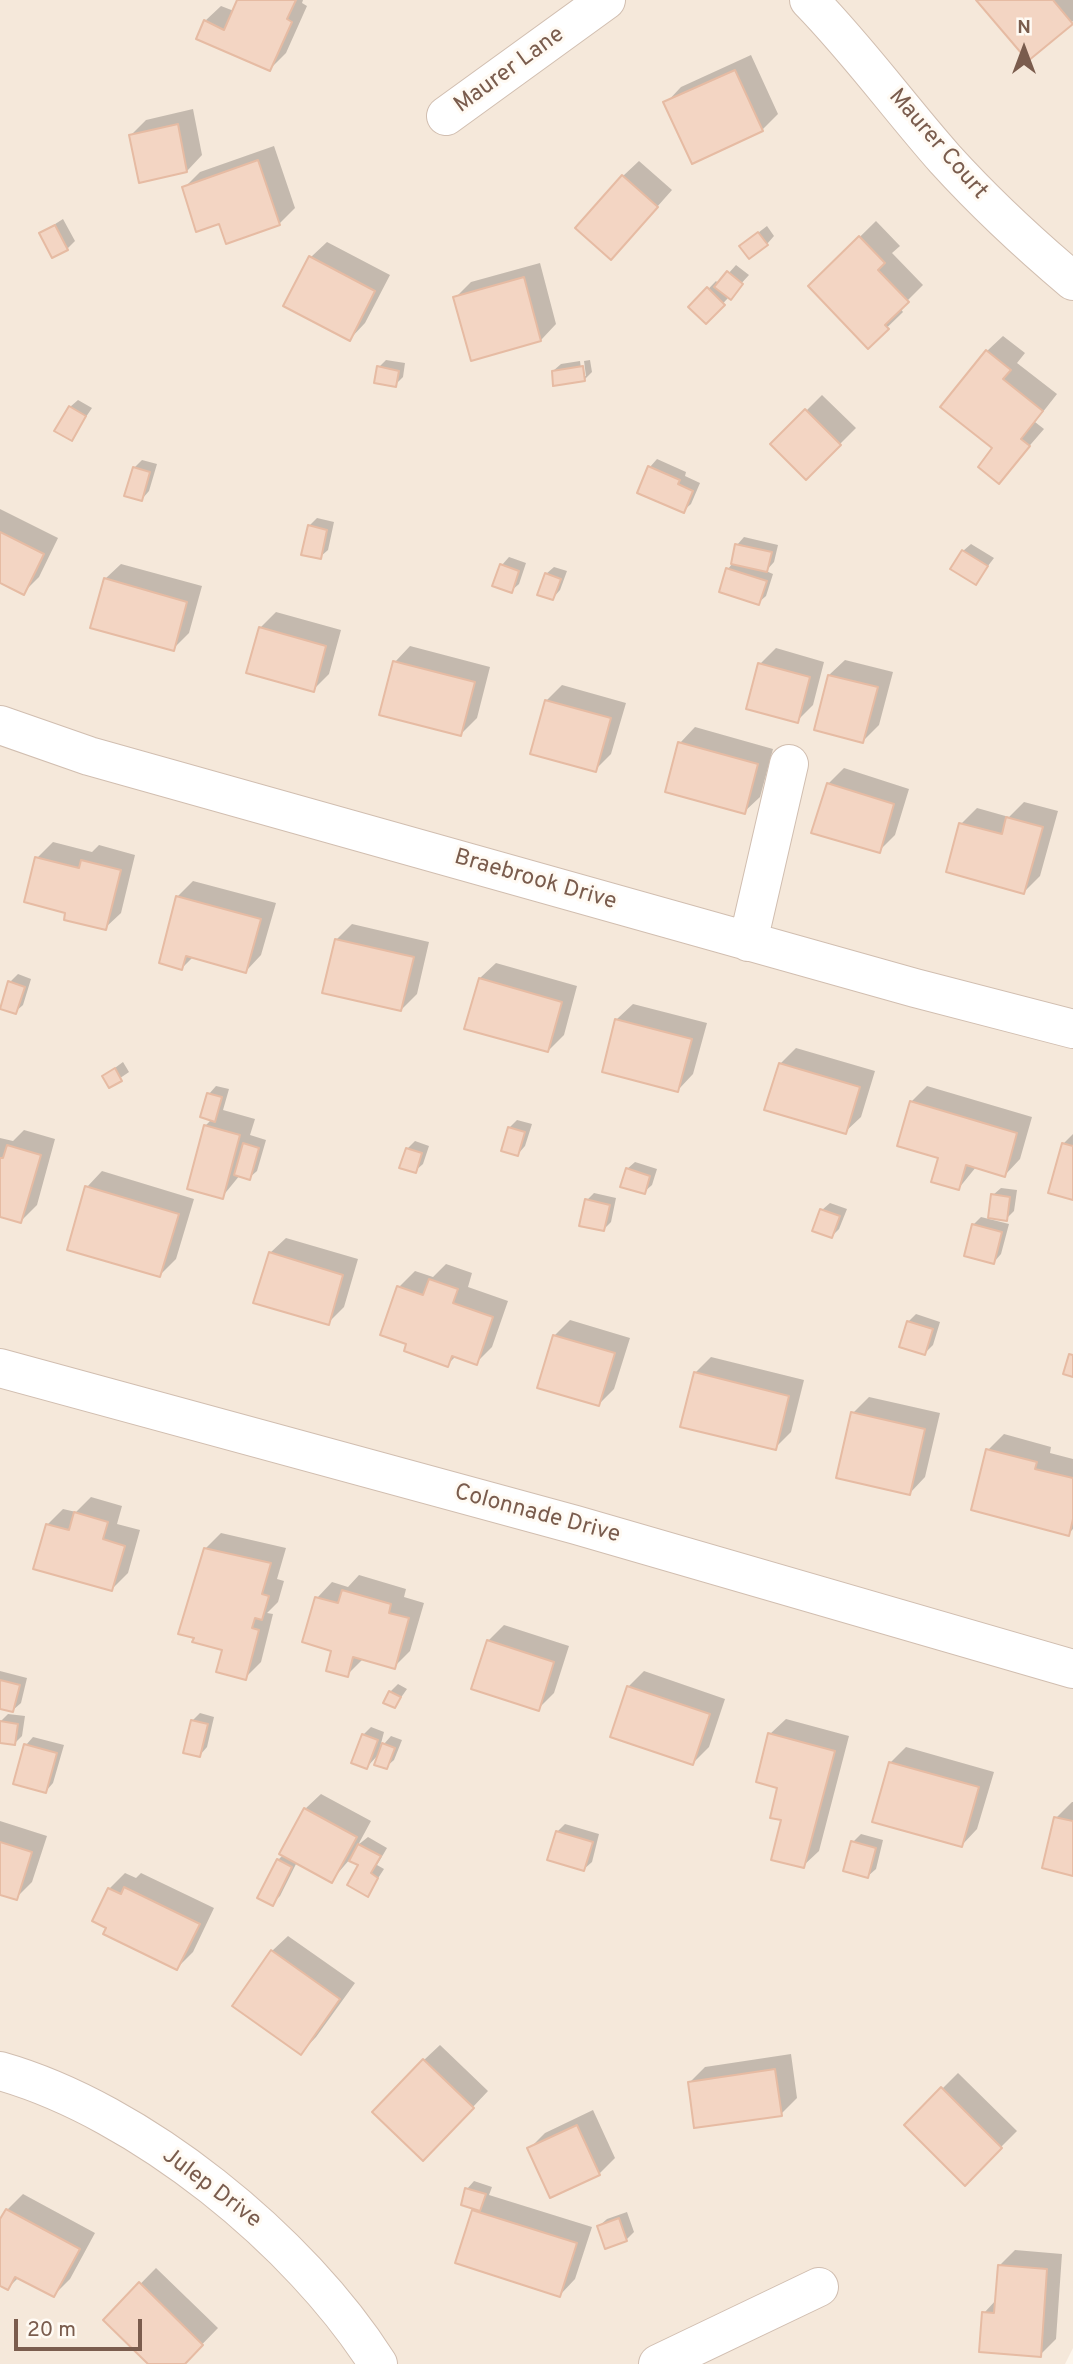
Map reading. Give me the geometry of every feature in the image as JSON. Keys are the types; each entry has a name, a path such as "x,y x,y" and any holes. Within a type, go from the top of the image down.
{"street":[{"name":"Maurer Lane","path":"446,116 606,0"},
{"name":"Maurer Court","path":"809,0 862,56 945,158 1015,232 1073,281"},
{"name":"Braebrook Drive","path":"0,724 89,756 748,942 1073,1029"},
{"path":"748,942 789,764"},
{"name":"Colonnade Drive","path":"0,1367 576,1525 1073,1669"},
{"name":"Julep Drive","path":"0,2071 85,2102 180,2163 277,2242 320,2285 378,2364"},
{"path":"658,2364 819,2287"}],"shaded area":[{"path":"0,0 1073,0 1073,2348 1065,2364 0,2364"}],"building":[{"path":"237,0 296,0 287,19 292,22 270,71 196,39 204,20 224,30"},
{"path":"976,0 1053,0 1073,24 1028,61"},
{"path":"735,70 763,131 692,164 663,102"},
{"path":"178,124 187,172 139,183 129,135"},
{"path":"258,160 280,225 226,244 219,224 196,232 182,187"},
{"path":"622,175 658,207 611,260 575,228"},
{"path":"55,225 68,250 52,258 39,233"},
{"path":"758,232 768,245 749,259 739,246"},
{"path":"859,236 885,263 878,270 909,302 885,325 889,329 868,349 808,286"},
{"path":"309,256 375,291 350,341 283,306"},
{"path":"727,271 743,284 731,300 714,287"},
{"path":"524,277 541,341 471,361 453,297"},
{"path":"707,287 725,305 706,324 688,307"},
{"path":"986,350 1011,370 1003,379 1043,411 1021,439 1030,446 999,484 978,467 992,448 940,407"},
{"path":"377,366 399,371 396,387 374,383"},
{"path":"583,366 585,381 553,386 552,371"},
{"path":"69,406 86,416 72,441 54,431"},
{"path":"805,409 841,445 806,480 770,444"},
{"path":"648,466 680,480 678,484 693,491 684,513 637,493"},
{"path":"133,467 150,472 142,501 124,496"},
{"path":"308,525 327,530 321,559 301,555"},
{"path":"0,532 44,554 24,595 0,583"},
{"path":"735,544 772,552 767,572 731,564"},
{"path":"962,550 988,566 976,585 950,569"},
{"path":"500,564 519,571 512,593 492,586"},
{"path":"726,568 767,581 759,605 719,592"},
{"path":"545,573 561,579 553,600 537,595"},
{"path":"104,578 187,602 174,651 90,628"},
{"path":"259,627 326,646 314,692 246,673"},
{"path":"393,661 475,682 461,736 379,715"},
{"path":"758,663 810,677 798,723 746,709"},
{"path":"828,675 878,687 863,743 814,730"},
{"path":"545,700 611,718 596,772 530,754"},
{"path":"678,742 758,764 745,814 665,792"},
{"path":"827,783 894,804 880,853 811,833"},
{"path":"1006,817 1043,827 1024,894 946,872 959,823 1002,834"},
{"path":"35,857 79,868 81,860 121,870 106,930 64,920 65,913 24,902"},
{"path":"176,896 261,919 246,973 186,956 182,970 159,963"},
{"path":"335,939 414,957 401,1011 322,993"},
{"path":"479,978 562,1002 548,1052 464,1029"},
{"path":"8,981 25,987 16,1014 0,1009"},
{"path":"615,1019 692,1039 678,1092 602,1072"},
{"path":"779,1063 860,1087 846,1134 764,1110"},
{"path":"115,1068 122,1081 109,1088 102,1076"},
{"path":"207,1093 222,1097 215,1122 200,1117"},
{"path":"910,1101 1017,1133 1005,1177 966,1165 959,1190 931,1182 938,1158 897,1146"},
{"path":"204,1125 240,1135 223,1199 187,1189"},
{"path":"508,1127 525,1132 518,1156 501,1151"},
{"path":"243,1143 259,1148 250,1180 234,1175"},
{"path":"1062,1143 1073,1146 1073,1200 1048,1193"},
{"path":"7,1145 41,1155 21,1223 0,1217 0,1158 3,1158"},
{"path":"406,1148 422,1153 416,1173 399,1168"},
{"path":"626,1168 650,1176 645,1194 620,1187"},
{"path":"85,1186 179,1214 160,1277 67,1250"},
{"path":"991,1194 1010,1197 1007,1221 988,1218"},
{"path":"585,1199 610,1205 604,1231 579,1226"},
{"path":"820,1209 840,1216 832,1238 812,1231"},
{"path":"972,1224 1002,1232 994,1264 964,1256"},
{"path":"269,1252 343,1275 329,1325 253,1303"},
{"path":"429,1279 458,1289 453,1303 493,1317 477,1365 452,1356 448,1367 404,1351 406,1344 380,1335 397,1286 423,1295"},
{"path":"907,1321 933,1329 925,1355 899,1347"},
{"path":"553,1335 615,1353 599,1406 537,1388"},
{"path":"1069,1354 1073,1355 1073,1377 1063,1374"},
{"path":"694,1372 789,1396 776,1450 680,1427"},
{"path":"851,1412 925,1429 910,1495 836,1478"},
{"path":"986,1449 1037,1462 1035,1469 1073,1478 1073,1519 1069,1536 971,1510"},
{"path":"74,1512 108,1522 103,1539 125,1546 112,1591 33,1569 46,1524 69,1530"},
{"path":"204,1548 271,1563 262,1594 269,1596 262,1620 255,1618 252,1628 259,1630 246,1680 216,1672 222,1650 192,1642 194,1638 178,1634"},
{"path":"342,1590 391,1604 389,1613 409,1618 395,1669 353,1657 348,1677 326,1671 331,1651 302,1642 315,1597 338,1603"},
{"path":"487,1640 554,1662 539,1711 471,1689"},
{"path":"0,1680 20,1685 13,1712 0,1709"},
{"path":"627,1686 710,1714 693,1765 610,1737"},
{"path":"389,1691 401,1697 395,1708 383,1703"},
{"path":"191,1720 208,1724 200,1757 183,1753"},
{"path":"0,1721 18,1724 15,1745 0,1743"},
{"path":"768,1733 835,1751 804,1868 771,1860 781,1820 770,1818 777,1788 756,1782"},
{"path":"362,1734 378,1740 367,1769 351,1763"},
{"path":"382,1743 395,1748 387,1769 374,1765"},
{"path":"24,1744 57,1753 46,1793 13,1784"},
{"path":"889,1762 979,1787 962,1847 872,1822"},
{"path":"304,1808 357,1837 332,1883 279,1854"},
{"path":"1054,1817 1073,1821 1073,1876 1042,1868"},
{"path":"556,1831 593,1842 584,1871 547,1860"},
{"path":"851,1841 876,1848 868,1878 843,1871"},
{"path":"0,1842 32,1852 17,1900 0,1895"},
{"path":"358,1844 381,1856 371,1873 378,1878 368,1897 347,1885 358,1865 349,1861"},
{"path":"277,1859 292,1867 273,1906 257,1898"},
{"path":"124,1887 200,1924 177,1970 103,1934 106,1928 92,1921 108,1888 121,1894"},
{"path":"271,1950 340,1999 301,2055 232,2006"},
{"path":"423,2059 474,2108 423,2161 372,2112"},
{"path":"775,2069 782,2116 694,2128 688,2082"},
{"path":"941,2087 1002,2148 965,2186 904,2125"},
{"path":"577,2125 600,2175 550,2198 527,2148"},
{"path":"465,2188 486,2194 480,2211 461,2205"},
{"path":"6,2209 80,2249 54,2297 15,2277 8,2290 0,2286 0,2219"},
{"path":"472,2210 577,2243 560,2297 455,2263"},
{"path":"619,2218 627,2241 605,2249 597,2226"},
{"path":"998,2265 1047,2269 1041,2357 979,2352 982,2312 994,2313"},
{"path":"139,2282 203,2345 185,2364 148,2364 103,2320"}]}
